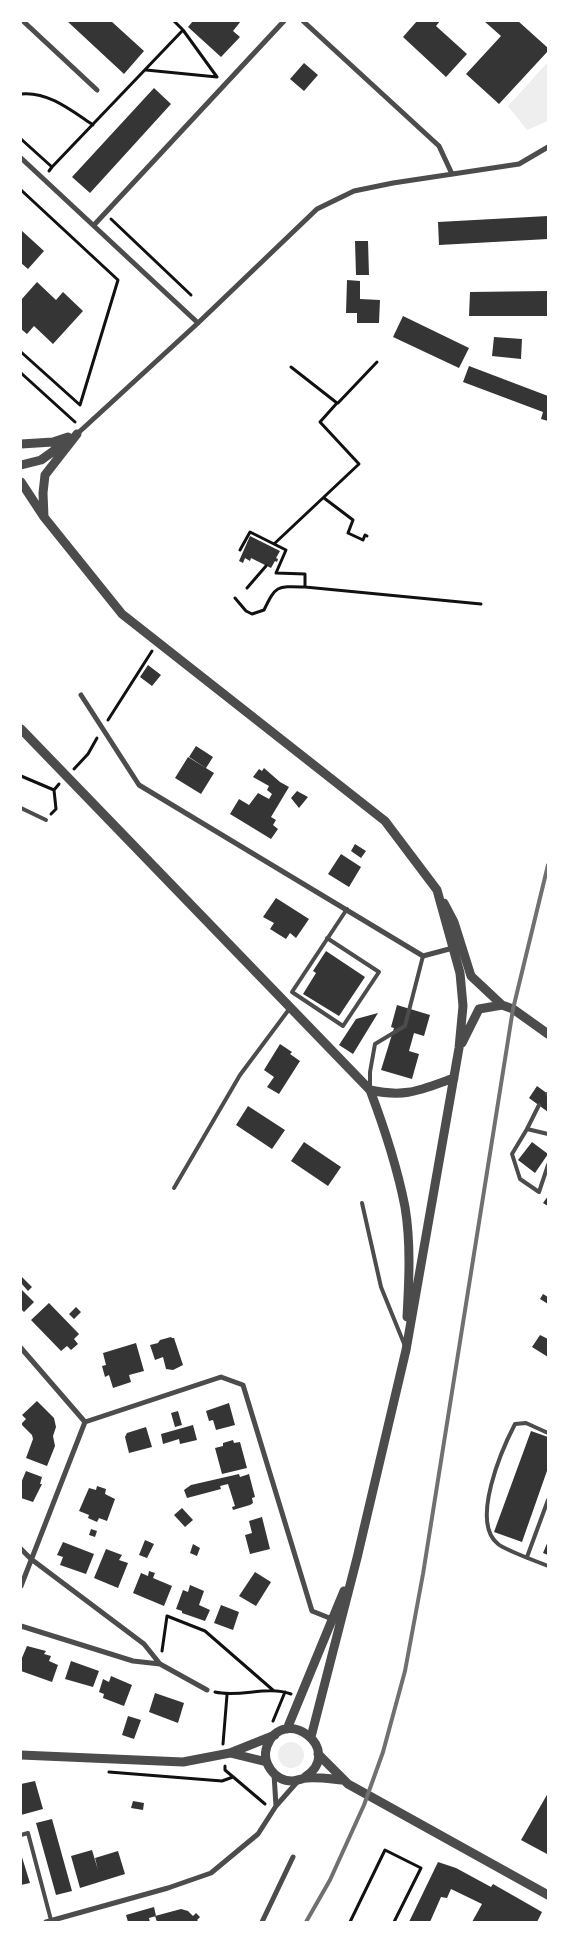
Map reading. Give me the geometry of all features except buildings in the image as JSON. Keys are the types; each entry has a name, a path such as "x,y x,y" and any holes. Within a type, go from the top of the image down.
{"street":[{"path":"23,21 97,90"},
{"path":"94,225 284,21"},
{"path":"303,21 439,146 452,174"},
{"path":"21,465 41,460 78,434 198,323 316,209 354,191 393,183 519,164 548,147"},
{"path":"21,158 198,323"},
{"path":"21,444 53,442 78,434"},
{"path":"44,517 43,493 45,475 78,434"},
{"path":"21,482 44,517 122,614 385,821 436,890 454,922 471,976 502,1005 513,1009 548,1034"},
{"path":"81,695 139,785 423,956 453,948"},
{"path":"21,729 370,1090 386,1132 405,1207 409,1264 406,1350"},
{"path":"311,1737 357,1558 406,1350 459,1048 464,1006 460,972 436,890"},
{"path":"459,1048 479,1008 502,1005"},
{"path":"370,1090 390,1094 415,1092 454,1078"},
{"path":"21,1348 85,1422"},
{"path":"85,1422 222,1378 242,1385 312,1611 332,1620"},
{"path":"21,1586 85,1422"},
{"path":"21,1549 31,1559 144,1644 160,1664"},
{"path":"287,1729 357,1558"},
{"path":"21,1626 134,1661 160,1664 207,1690"},
{"path":"21,1755 183,1762 230,1753 287,1729 300,1730 311,1737 318,1754 315,1767 276,1806 258,1834 211,1873 168,1888 49,1921"},
{"path":"275,1735 266,1749 267,1762 274,1773 285,1780 302,1779 345,1782"},
{"path":"230,1753 267,1762"},
{"path":"318,1754 345,1782 548,1895"},
{"path":"274,1773 276,1806"},
{"path":"262,1922 293,1857"}],"lane":[{"path":"21,808 46,820"},
{"path":"327,938 380,972 344,1026 292,992 327,938 347,910"},
{"path":"370,1090 370,1072 375,1044 406,1026 423,956"},
{"path":"174,1188 240,1075 290,1008"},
{"path":"539,1106 512,1154 520,1179 539,1192 548,1165"},
{"path":"527,1129 548,1134"},
{"path":"362,1202 381,1287 406,1350"},
{"path":"548,1433 526,1423 514,1424 501,1452 486,1514 490,1532 498,1544 548,1566"},
{"path":"527,1557 548,1500"},
{"path":"21,1835 28,1833 49,1921"}],"path":[{"path":"145,70 217,77 174,21"},
{"path":"52,167 182,30"},
{"path":"21,94 28,93 57,101 93,125"},
{"path":"21,190 118,280 80,405 21,352"},
{"path":"274,544 359,464 320,422 377,362"},
{"path":"291,367 338,403"},
{"path":"21,373 75,422"},
{"path":"324,498 353,520 348,533 363,540 365,535 367,536"},
{"path":"240,550 250,532 286,550 276,572 305,574 305,587"},
{"path":"247,588 266,566"},
{"path":"235,598 246,611 252,614 264,610 272,593 283,586 481,604"},
{"path":"46,820 56,809 54,790 88,754 159,642"},
{"path":"21,776 54,790"},
{"path":"160,1664 167,1616 205,1631 274,1691"},
{"path":"207,1690 227,1695 274,1691 285,1692 271,1726"},
{"path":"227,1695 223,1742 231,1739"},
{"path":"225,1766 225,1770 265,1804"},
{"path":"350,1922 385,1850 421,1868 394,1922"}],"shaded area":[{"path":"548,62 548,121 527,130 508,106"},
{"path":"291,1742 300,1746 304,1755 300,1764 291,1768 282,1764 278,1755 282,1746"}],"railway":[{"path":"306,1922 330,1880 364,1805 383,1752 405,1671 423,1574 513,1009 548,865"}]}
